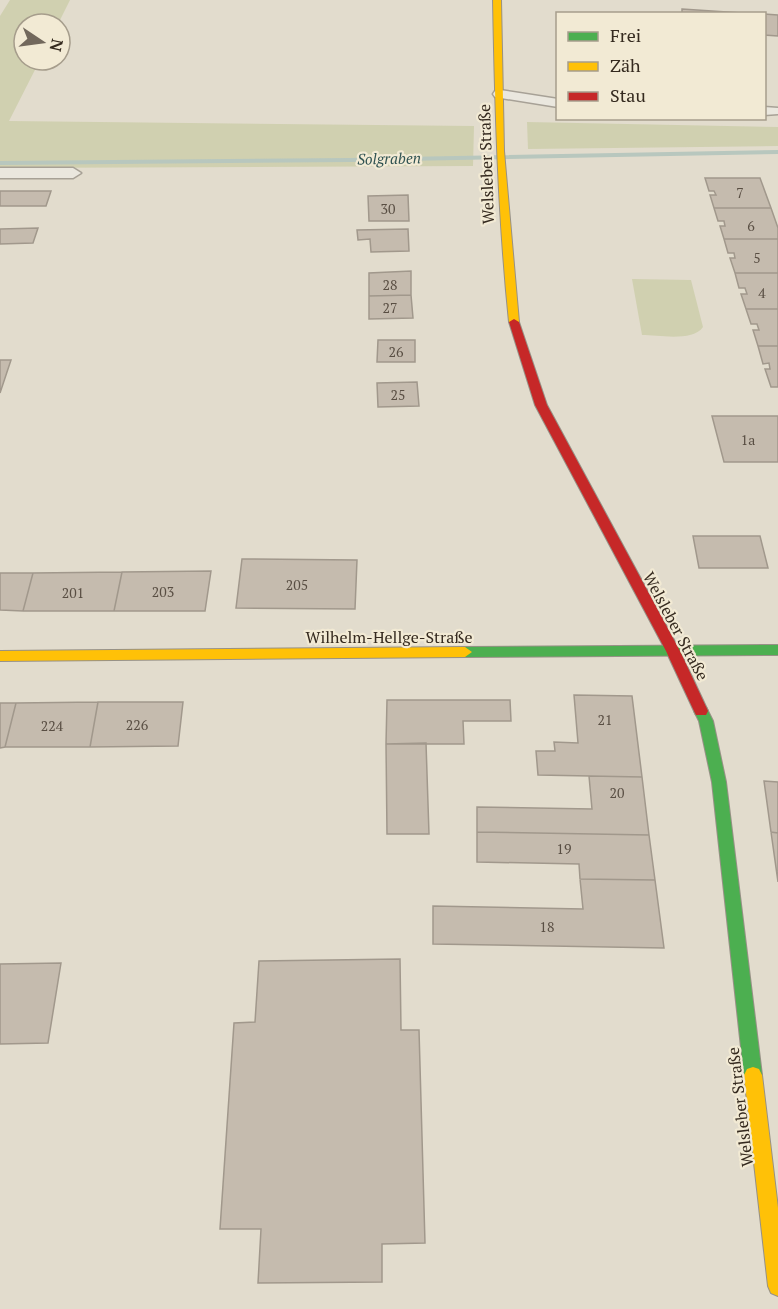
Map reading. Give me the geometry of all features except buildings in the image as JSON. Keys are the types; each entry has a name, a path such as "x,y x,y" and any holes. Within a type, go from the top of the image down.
{"street":[{"name":"Welsleber Straße","path":"497,0 501,158 507,257 514,321 541,405 673,651 706,721 719,782 778,1286"},
{"name":"Wilhelm-Hellge-Straße","path":"0,656 778,650"}],"lane":[{"path":"500,94 556,103"},
{"path":"0,173 73,173"}],"green space":[{"path":"10,0 70,0 64,12 12,12 12,72 34,72 9,121 474,126 473,166 0,168 0,16"},
{"path":"527,122 778,127 778,146 528,149"},
{"path":"632,279 691,280 703,327 692,335 642,335"}],"waterway":[{"name":"Solgraben","path":"0,163 350,160 778,152"}],"traffic: fast":[{"path":"465,652 778,650"},
{"path":"701,711 706,721 719,782 753,1075"}],"traffic: slow":[{"path":"497,0 500,151 514,322"},
{"path":"0,656 465,652"},
{"path":"753,1075 778,1286"}],"traffic: jam":[{"path":"514,322 541,405 673,651 701,711"}]}
